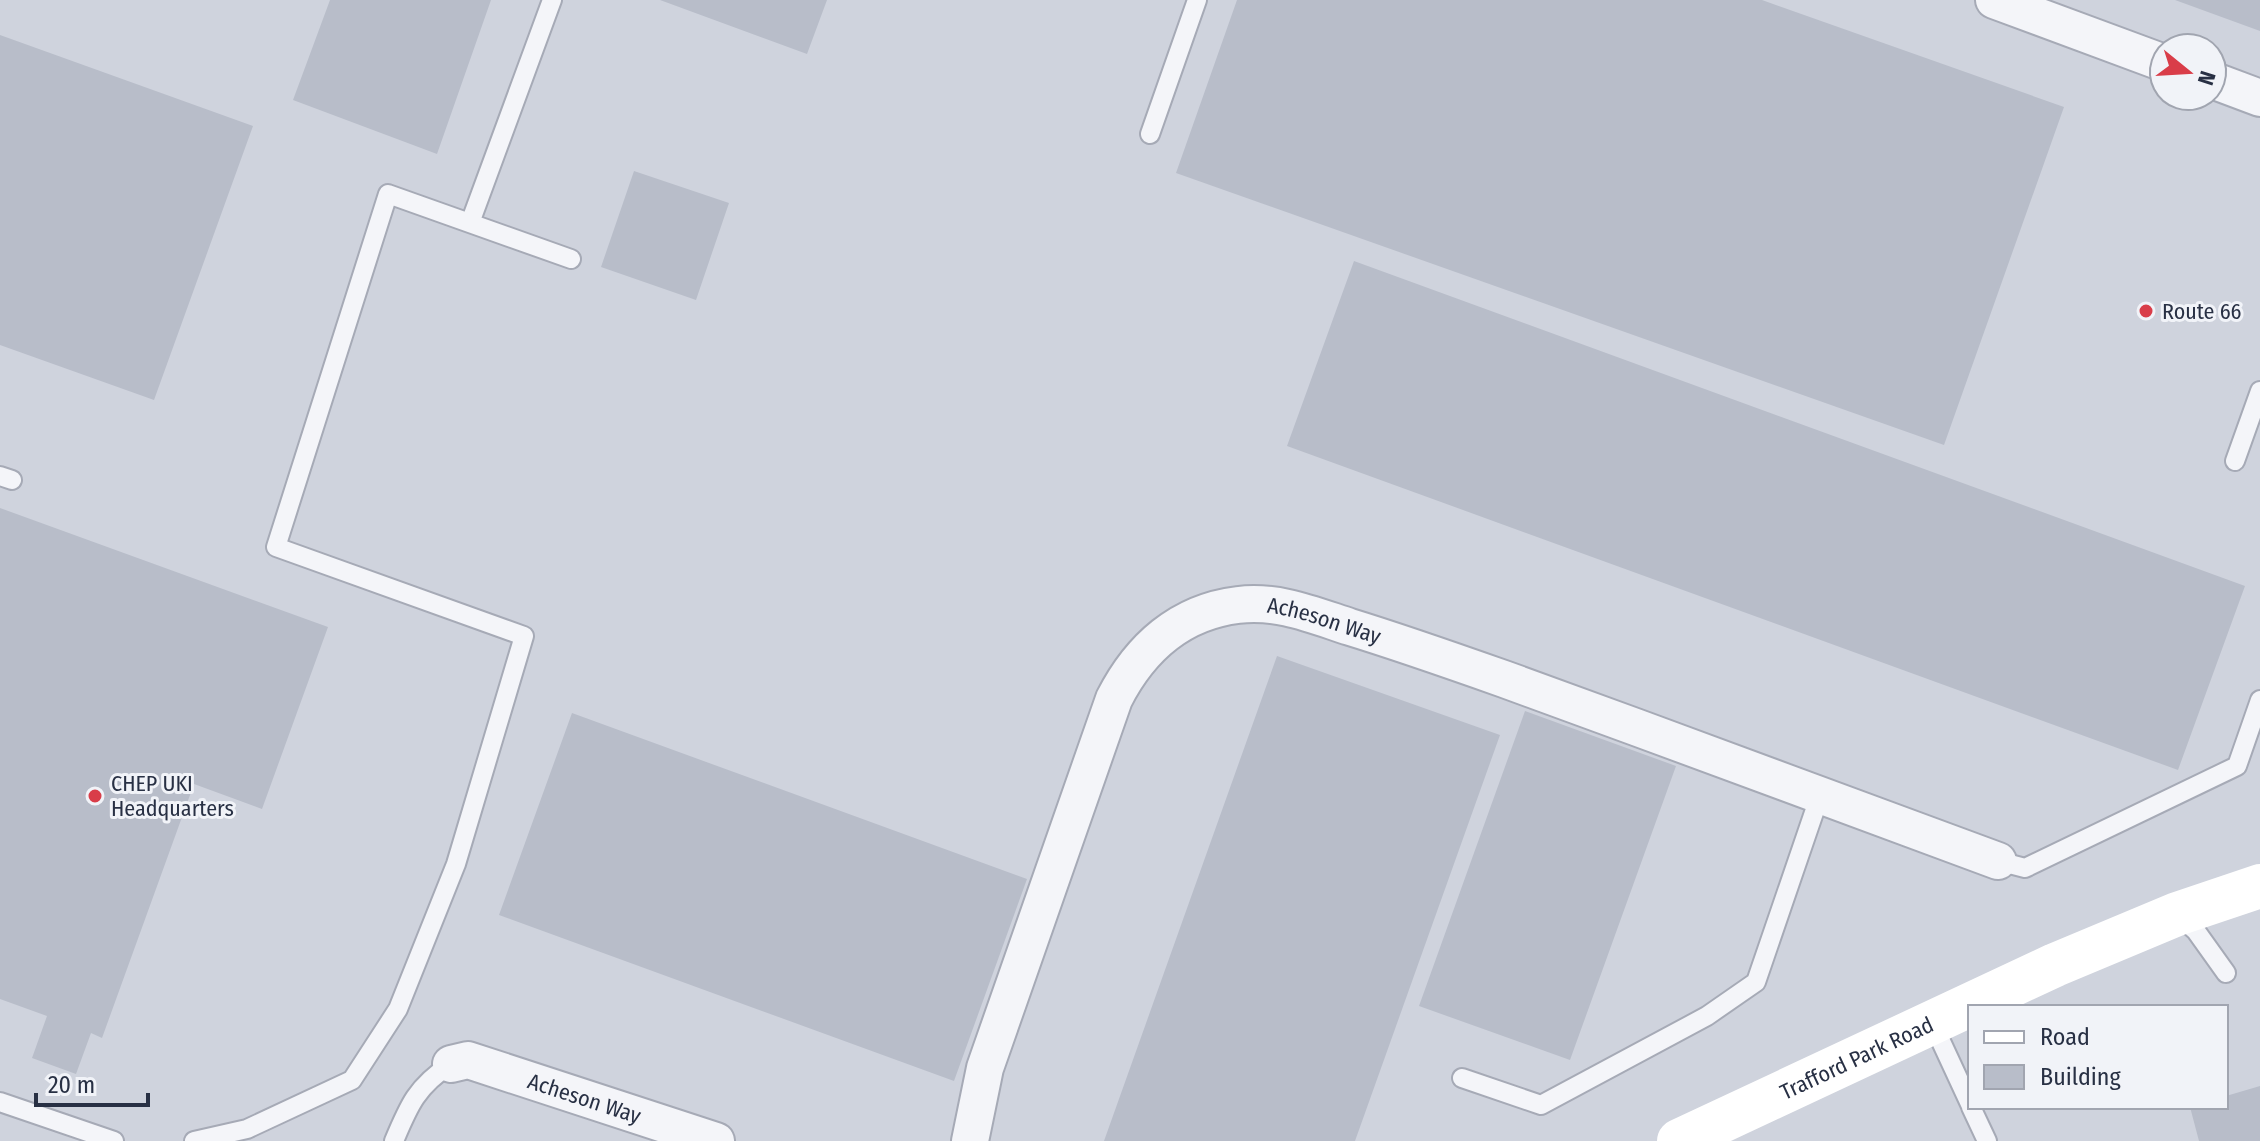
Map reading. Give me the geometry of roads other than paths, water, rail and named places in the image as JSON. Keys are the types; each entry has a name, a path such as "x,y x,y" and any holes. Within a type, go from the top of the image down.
{"street":[{"path":"1994,0 2148,57"},
{"path":"2228,86 2260,98"},
{"name":"Acheson Way","path":"970,1141 985,1068 1114,699 1126,674 1163,635 1198,616 1238,605 1265,604 1292,608 1424,650 1998,861"},
{"name":"Trafford Park Road","path":"1969,1005 2177,914 2259,887"},
{"name":"Trafford Park Road","path":"1679,1141 1968,1005"},
{"name":"Acheson Way","path":"451,1064 468,1060 716,1141"}],"lane":[{"path":"470,223 552,0"},
{"path":"1150,134 1197,0"},
{"path":"194,1141 247,1129 352,1080 398,1009 456,864 524,636 276,547 388,194 571,259"},
{"path":"2235,461 2260,391"},
{"path":"1998,861 2025,868 2237,766 2260,700"},
{"path":"1462,1078 1541,1105 1707,1016 1756,982 1820,795"},
{"path":"2177,914 2196,931 2226,973"},
{"path":"1932,1022 1968,1100"},
{"path":"394,1141 413,1098 432,1077 451,1064"},
{"path":"0,1102 114,1141"},
{"path":"1972,1109 1987,1141"}],"place":[{"name":"Route 66","path":"2146,311"},
{"name":"CHEP UKI Headquarters","path":"95,796"}]}
